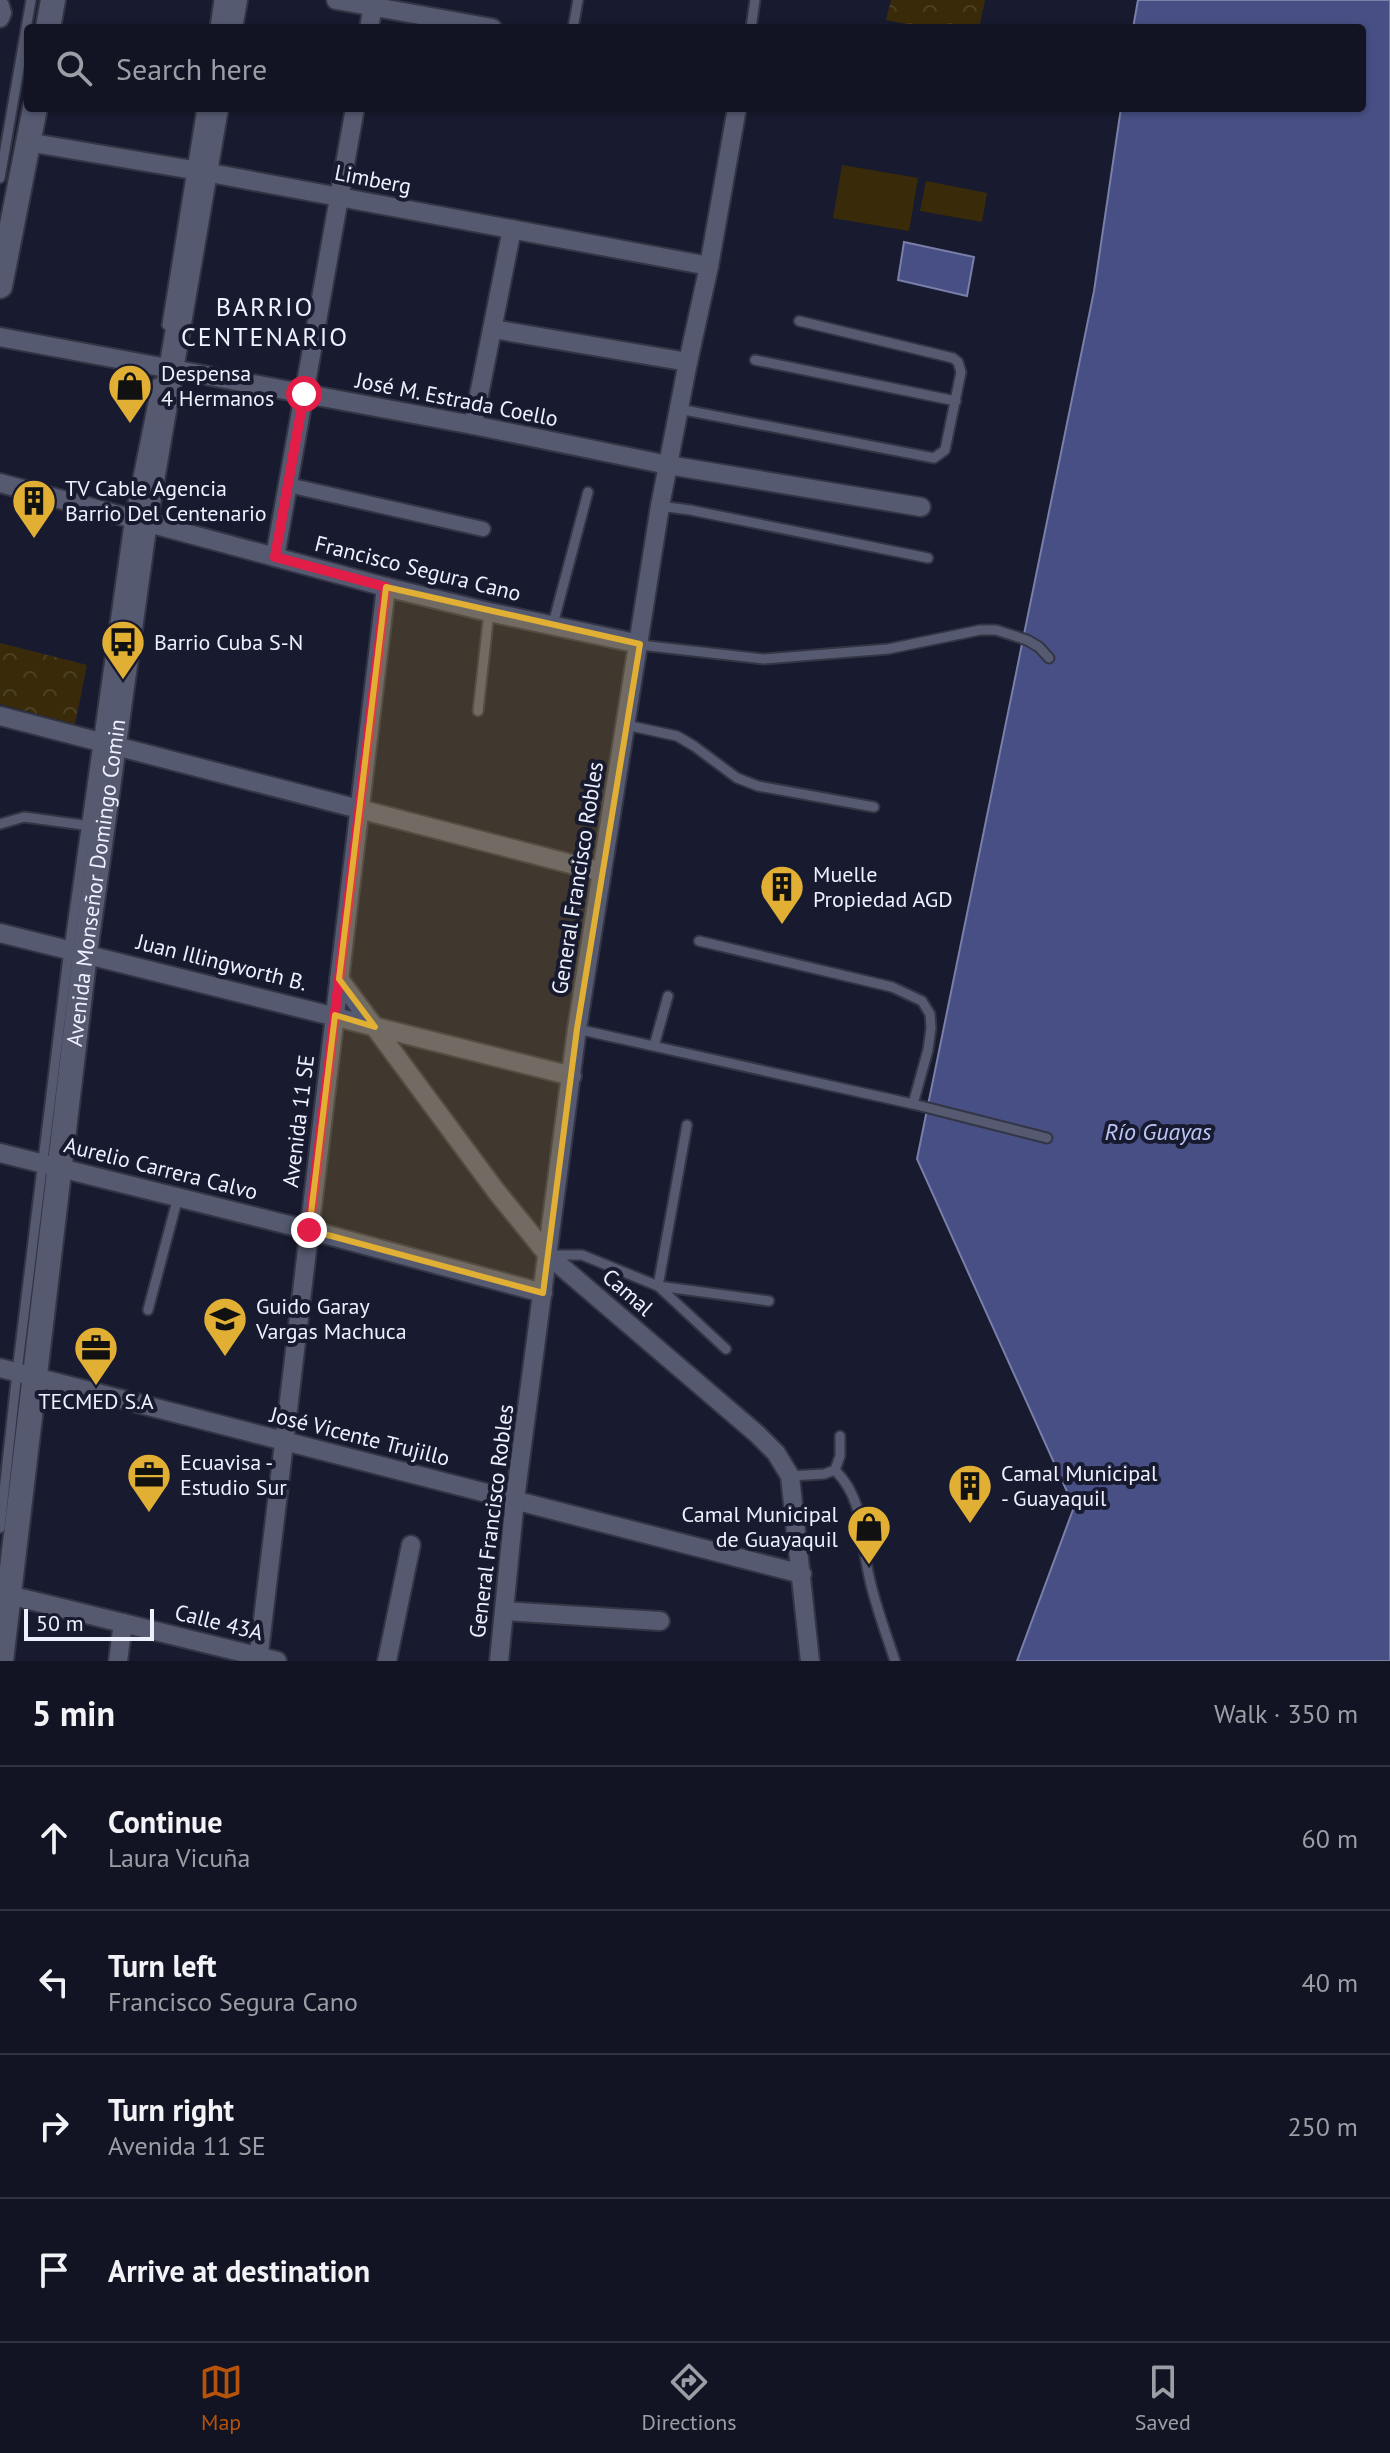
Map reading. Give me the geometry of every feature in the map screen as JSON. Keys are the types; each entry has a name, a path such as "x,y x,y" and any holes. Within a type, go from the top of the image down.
{"main road":[{"path":"49,24 53,0"},
{"path":"231,24 235,0"},
{"name":"Avenida Monseñor Domingo Comin","path":"1,1661 9,1595 5,1541 17,1372 51,1165 77,951 138,519 198,171 215,112"},
{"path":"0,284 27,142 26,113"}],"street":[{"path":"336,0 373,4 472,24"},
{"path":"370,24 373,4"},
{"path":"0,6 0,18"},
{"path":"275,557 354,112"},
{"name":"General Francisco Robles","path":"499,1661 515,1499 577,1029 660,506 709,266 736,112"},
{"name":"Limberg","path":"27,142 709,266"},
{"path":"473,425 512,229"},
{"path":"493,329 688,362"},
{"name":"José M. Estrada Coello","path":"0,337 165,363 304,394 668,465 921,507"},
{"name":"Francisco Segura Cano","path":"0,483 386,587 640,644"},
{"path":"288,485 483,529"},
{"name":"Avenida 11 SE","path":"258,1659 386,587"},
{"path":"0,716 602,872"},
{"name":"Juan Illingworth B.","path":"0,933 572,1076"},
{"name":"Camal","path":"339,979 496,1191 548,1255 776,1453 790,1476 810,1661"},
{"name":"Aurelio Carrera Calvo","path":"0,1153 309,1230 543,1293"},
{"name":"José Vicente Trujillo","path":"17,1372 802,1574"},
{"path":"387,1661 411,1545"},
{"name":"Calle 43A","path":"9,1595 258,1659 277,1661"},
{"path":"504,1611 660,1621"},
{"path":"118,1661 123,1623"}],"lane":[{"path":"30,24 31,0"},
{"path":"216,24 219,0"},
{"path":"574,24 578,0"},
{"path":"752,24 755,0"},
{"name":"Avenida Monseñor Domingo Comin","path":"165,337 198,171 202,112"},
{"path":"0,178 26,113"},
{"path":"679,409 934,458 945,450 961,372 958,362 953,358 799,321"},
{"path":"755,360 956,401"},
{"path":"553,624 588,492"},
{"path":"660,506 928,558"},
{"path":"478,711 489,612"},
{"path":"640,644 764,659 888,649 980,630 996,630 1027,640 1049,658"},
{"path":"626,725 677,736 737,778 758,786 874,807"},
{"path":"0,824 24,817 94,827"},
{"path":"699,941 892,987 922,1001 930,1014 931,1028 913,1104"},
{"path":"654,1046 668,996"},
{"path":"577,1029 913,1104 1047,1138"},
{"path":"658,1286 687,1125"},
{"path":"148,1310 178,1197"},
{"path":"548,1255 582,1255 658,1286 769,1301"},
{"path":"658,1286 726,1349"},
{"path":"835,1470 840,1456 840,1436"},
{"path":"790,1476 824,1474 835,1470"},
{"path":"835,1470 851,1488 856,1500 869,1576 895,1661"}],"highlighted area":[{"path":"386,587 640,644 577,1029 543,1293 309,1230 335,1015 375,1027 339,979"}],"green space":[{"path":"891,0 985,0 980,24 906,24 886,20"},
{"path":"842,165 918,178 909,231 833,218"},
{"path":"926,181 987,193 982,222 920,211"},
{"path":"0,643 87,665 75,724 0,704"}],"water":[{"name":"Río Guayas","path":"1138,0 1390,0 1390,1661 1017,1661 1074,1507 917,1159 1094,291 1120,112 1366,112 1366,24 1134,24"},
{"path":"904,242 974,257 967,296 898,280"}],"place":[{"name":"Despensa 4 Hermanos","path":"130,425"},
{"name":"TV Cable Agencia Barrio Del Centenario","path":"34,540"},
{"name":"Barrio Cuba S-N","path":"123,681"},
{"name":"Muelle Propiedad AGD","path":"782,926"},
{"name":"Guido Garay Vargas Machuca","path":"225,1358"},
{"name":"TECMED S.A","path":"96,1387"},
{"name":"Ecuavisa - Estudio Sur","path":"149,1514"},
{"name":"Camal Municipal - Guayaquil","path":"970,1525"},
{"name":"Camal Municipal de Guayaquil","path":"869,1566"}],"district":[{"name":"BARRIO CENTENARIO","path":"265,321"}],"route":[{"path":"304,394 275,557 386,587 309,1230"}]}
